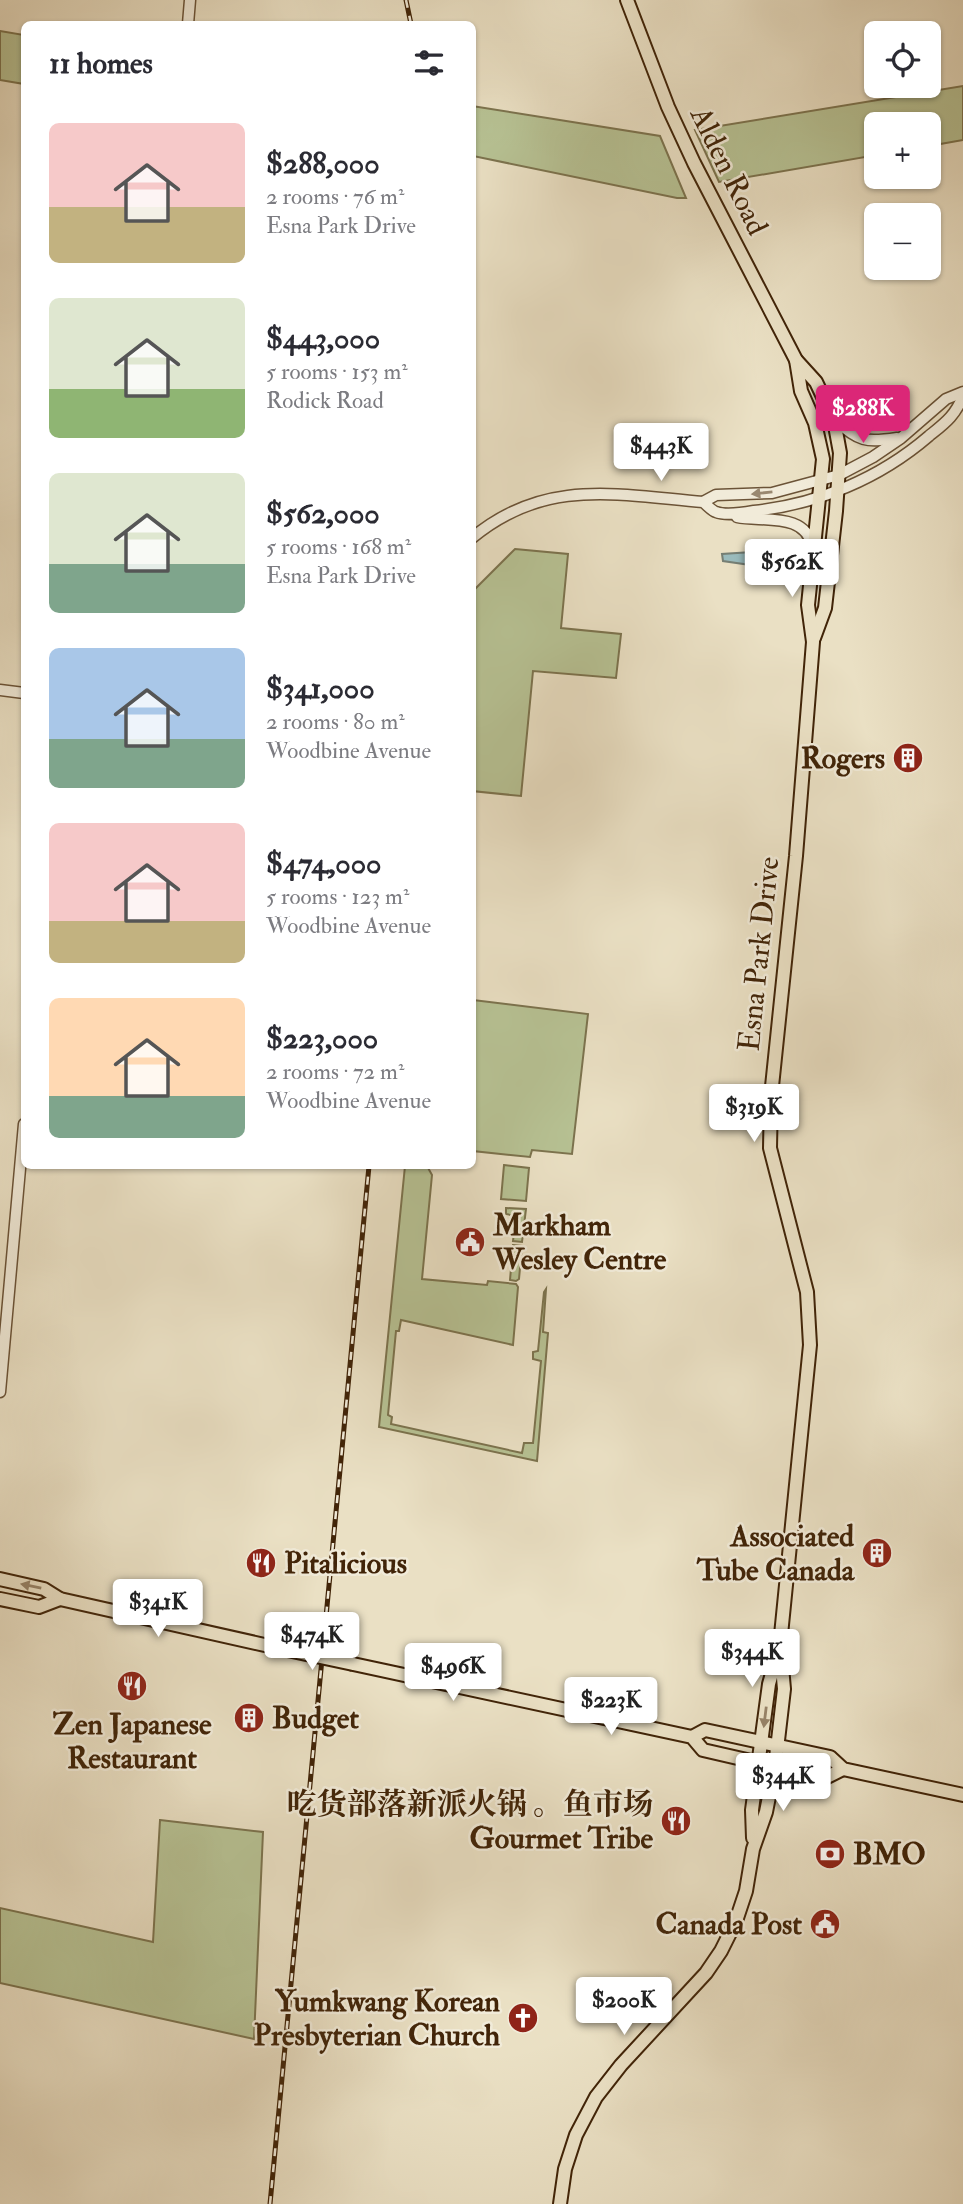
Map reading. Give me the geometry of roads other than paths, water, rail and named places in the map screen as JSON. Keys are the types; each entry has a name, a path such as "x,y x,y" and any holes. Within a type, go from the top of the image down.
{"main road":[{"name":"Alden Road","path":"627,0 668,107 694,163 796,360 816,382 834,420 840,453 837,491"},
{"name":"Alden Road","path":"796,360 801,391 815,423 823,459 821,481"},
{"name":"Esna Park Drive","path":"753,1849 752,1810 769,1684 780,1645 810,1345 807,1292 770,1149 771,1096 796,856 813,642 808,605 821,481"},
{"name":"Esna Park Drive","path":"813,642 825,608 837,491"},
{"path":"0,1579 44,1589 60,1599 692,1737 703,1750 825,1778 843,1769"},
{"path":"0,1599 39,1607 60,1599"},
{"name":"Esna Park Drive","path":"753,1849 766,1812 778,1745 784,1689 780,1645"},
{"path":"692,1737 705,1730 762,1741 830,1757 843,1769 963,1795"},
{"path":"560,2204 565,2169 596,2097 621,2065 706,1973 721,1951 746,1891 753,1849"}],"street":[{"path":"188,21 190,0"},
{"path":"476,535 528,504 558,496 583,493 615,494 704,502 716,495 772,493 821,481 873,457 901,438 946,399 963,394"},
{"path":"715,512 744,513 777,509 837,491 878,473 915,449 956,413 963,394"},
{"path":"834,420 859,439 873,442 901,438"},
{"path":"704,502 715,512 748,519 784,520 799,527 811,537 814,557"},
{"path":"0,690 21,692"},
{"path":"0,1392 21,1158"}],"water":[{"path":"767,551 769,556 765,558 764,567 723,561 722,554"}],"railway":[{"path":"406,0 410,21"},
{"path":"270,2204 369,1169"}],"place":[{"name":"Rogers","path":"908,758"},
{"name":"Markham Wesley Centre","path":"470,1242"},
{"name":"Associated Tube Canada","path":"877,1553"},
{"name":"Pitalicious","path":"261,1563"},
{"name":"Zen Japanese Restaurant","path":"132,1686"},
{"name":"Budget","path":"249,1718"},
{"name":"吃货部落新派火锅 。鱼市场 Gourmet Tribe","path":"676,1821"},
{"name":"BMO","path":"830,1854"},
{"name":"Canada Post","path":"825,1924"},
{"name":"Yumkwang Korean Presbyterian Church","path":"523,2018"}]}
